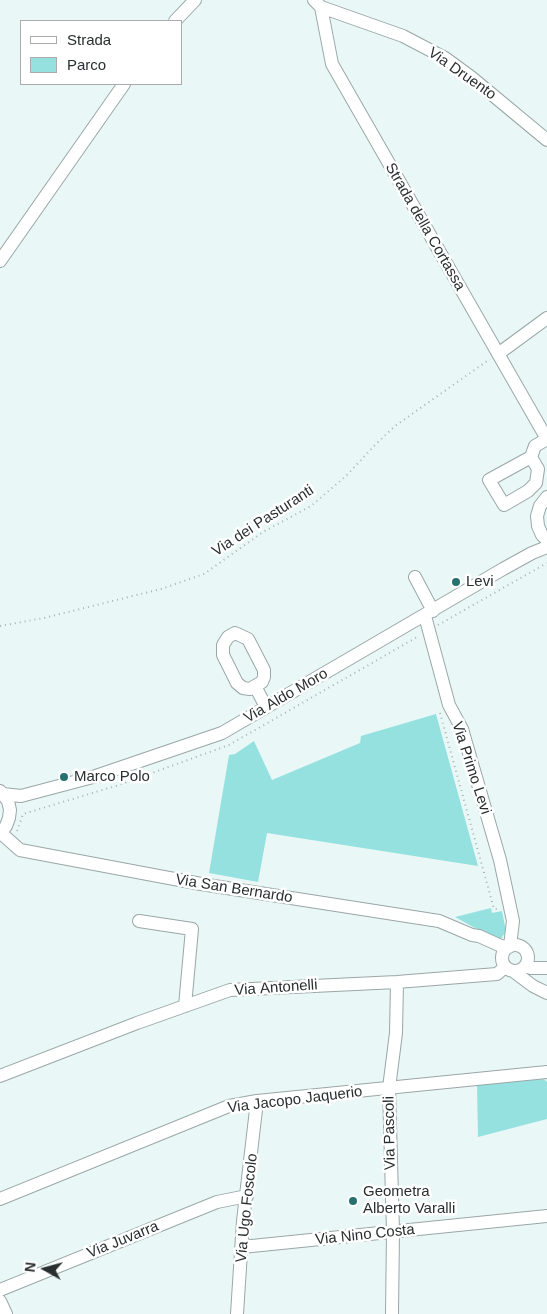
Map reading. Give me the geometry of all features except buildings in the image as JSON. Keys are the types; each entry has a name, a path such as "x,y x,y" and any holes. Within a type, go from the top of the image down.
{"street":[{"path":"176,20 195,0"},
{"name":"Via Druento","path":"318,4 403,36 445,58 547,140"},
{"name":"Strada della Cortassa","path":"318,4 332,64 547,439"},
{"path":"0,261 123,85"},
{"path":"498,354 547,318"},
{"path":"531,457 535,446 547,439"},
{"path":"532,553 544,538 538,526 537,516 546,496"},
{"name":"Via Aldo Moro","path":"2,792 21,796 92,778 222,732 532,553 547,547"},
{"name":"Via Primo Levi","path":"415,577 429,614 449,705 462,729 500,860 513,921 510,947"},
{"path":"255,686 266,707"},
{"path":"0,833 9,818 10,810 8,801 2,792"},
{"path":"10,810 21,796"},
{"name":"Via San Bernardo","path":"0,833 20,850 201,884 439,921 501,946 519,946 517,963"},
{"path":"139,921 192,929 186,1006"},
{"name":"Via Primo Levi","path":"513,921 517,927 517,963"},
{"name":"Via San Bernardo","path":"472,935 478,942 496,954 517,963 533,986 547,993"},
{"path":"517,963 547,962"},
{"path":"517,963 531,968 547,968"},
{"name":"Via Antonelli","path":"0,1076 230,990 397,982 497,974 517,963"},
{"name":"Via Pascoli","path":"392,1314 393,1232 389,1088 396,1033 397,982"},
{"name":"Via Jacopo Jaquerio","path":"0,1200 229,1106 257,1101 547,1072"},
{"name":"Via Ugo Foscolo","path":"237,1314 243,1221 257,1101"},
{"name":"Via Juvarra","path":"0,1290 217,1202 247,1196"},
{"name":"Via Nino Costa","path":"242,1247 547,1216"},
{"path":"0,1301 6,1314"}],"path":[{"name":"Via dei Pasturanti","path":"0,626 44,618 161,589 204,574 263,532 311,506 346,476 374,445 395,426 498,354"},
{"path":"418,636 420,643"},
{"path":"439,710 494,909 510,906"}],"green space":[{"path":"436,714 478,866 267,833 258,882 209,873 229,755 235,754 254,741 272,780 360,743 361,736"},
{"path":"491,908 492,913 502,911 506,931 501,939 497,940 455,917"},
{"path":"544,1079 547,1082 547,1119 478,1137 477,1085"}],"place":[{"name":"Levi","path":"456,582"},
{"name":"Marco Polo","path":"64,777"},
{"name":"Geometra Alberto Varalli","path":"353,1201"}]}
